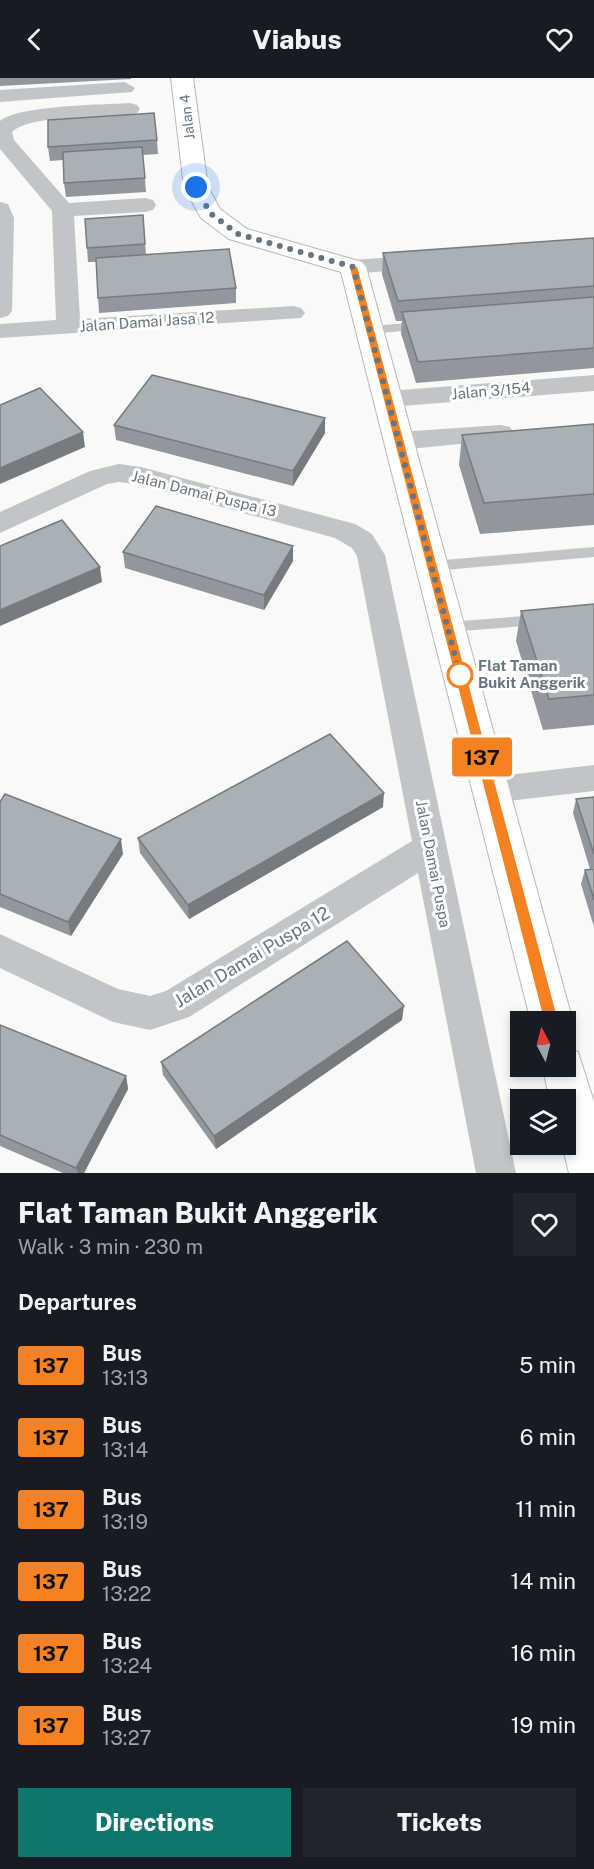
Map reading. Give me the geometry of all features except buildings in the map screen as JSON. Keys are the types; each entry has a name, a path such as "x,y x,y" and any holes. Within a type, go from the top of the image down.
{"street":[{"name":"Jalan 4","path":"182,78 196,187 210,213 238,234 353,267"},
{"path":"0,96 128,98 12,121 1,130 4,141 63,210 68,327"},
{"path":"63,210 145,205"},
{"path":"0,311 1,215"},
{"path":"445,260 353,267 549,1011"},
{"name":"Jalan Damai Jasa 12","path":"0,331 293,313"},
{"name":"Jalan 3/154","path":"388,399 594,382"},
{"path":"399,441 525,431"},
{"name":"Jalan Damai Puspa 13","path":"0,523 100,477 119,473 141,476 345,531 362,541 371,555"},
{"name":"Jalan Damai Puspa","path":"371,555 496,1173"},
{"path":"490,790 594,778"},
{"name":"Jalan Damai Puspa 12","path":"0,950 113,1005 150,1012 176,1005 429,848"},
{"path":"566,1077 591,1173"}],"lane":[{"path":"370,330 429,326"},
{"path":"432,566 594,552"},
{"path":"448,627 549,619"}],"bus line":[{"name":"137","path":"353,267 549,1011"}],"place":[{"name":"Flat Taman Bukit Anggerik","path":"460,675"}],"route":[{"path":"196,187 210,213 238,234 294,252 353,267 460,675"}]}
